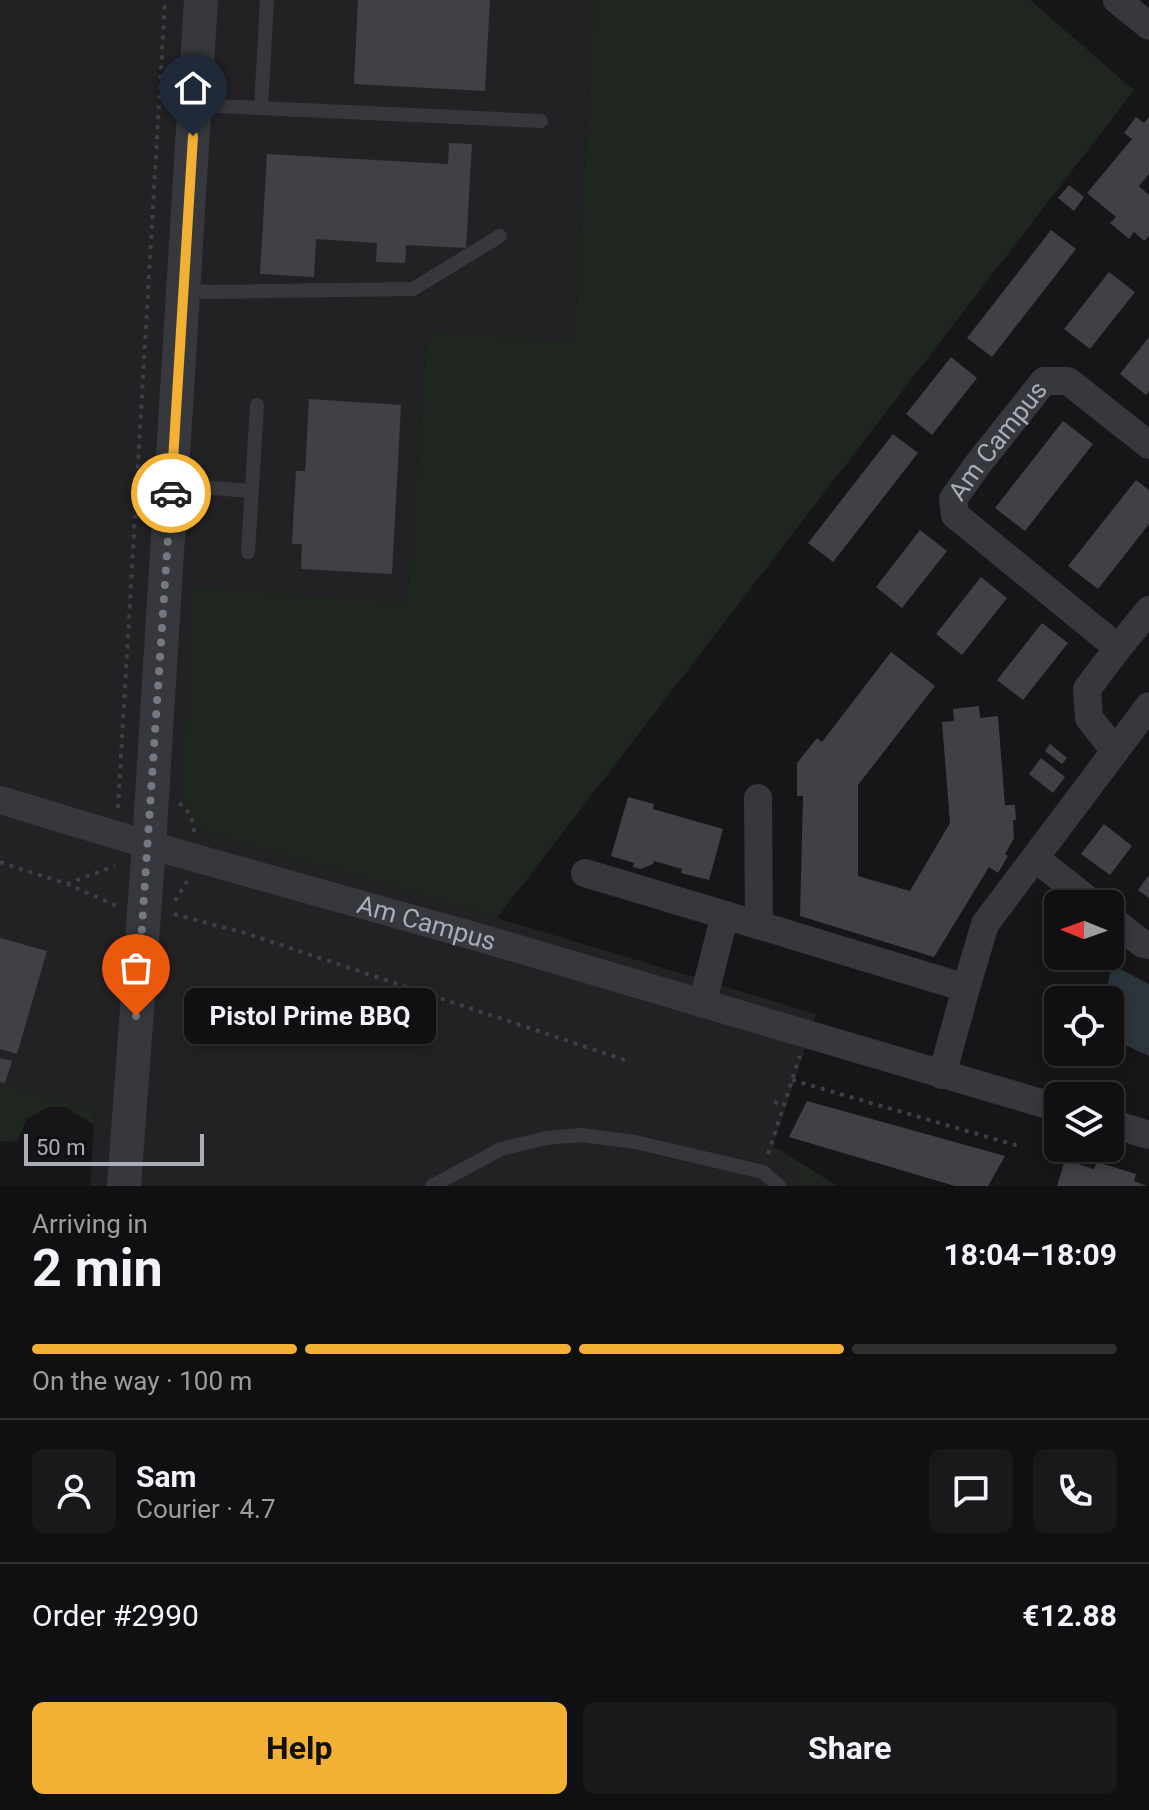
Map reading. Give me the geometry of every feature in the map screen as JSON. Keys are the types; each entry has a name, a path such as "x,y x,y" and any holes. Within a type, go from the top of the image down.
{"street":[{"path":"124,1186 133,840 171,485 201,0"},
{"path":"1117,0 1149,26"},
{"name":"Am Campus","path":"1118,648 955,515 953,499 1044,381 1068,381 1149,445"},
{"path":"1115,751 1089,718 1087,689 1149,610"},
{"path":"942,1075 985,924 1149,706"},
{"path":"758,798 759,924"},
{"name":"Am Campus","path":"0,800 1044,1104"},
{"path":"1035,858 1075,890"},
{"path":"585,873 966,988"},
{"path":"702,1004 725,915"},
{"path":"1124,929 1149,945"},
{"path":"1124,1127 1149,1135"}],"lane":[{"path":"261,108 267,0"},
{"path":"195,105 541,121"},
{"path":"183,290 413,289 500,236"},
{"path":"248,552 257,405"},
{"path":"171,485 251,491"},
{"path":"432,1186 501,1149 546,1138 582,1135 635,1142 763,1172 779,1186"}],"path":[{"path":"133,840 165,0"},
{"path":"178,802 191,816 195,839"},
{"path":"0,862 67,884 118,906 131,901 245,933 625,1060"},
{"path":"67,884 115,866 116,879"},
{"path":"763,1172 807,1034"},
{"path":"792,1080 1022,1147"},
{"path":"774,1102 784,1105"}],"shaded area":[{"path":"0,0 594,0 574,341 427,331 407,602 193,587 197,830 816,1014 773,1147 785,1153 801,1186 90,1186 95,1110 0,1084"},
{"path":"594,0 1030,0 1134,90 497,918 197,830 182,796 193,587 407,602 427,331 574,341"},
{"path":"1122,970 1149,984 1149,1056 1124,1044 1124,986 1108,986 1110,973"},
{"path":"0,1084 95,1110 94,1125 65,1107 48,1107 27,1119 17,1142 0,1141"},
{"path":"785,1153 837,1186 801,1186"}],"building":[{"path":"358,0 490,0 485,91 354,84"},
{"path":"1136,117 1144,123 1149,117 1149,174 1139,186 1149,195 1149,236 1144,241 1134,232 1129,239 1110,223 1116,217 1087,193 1132,139 1124,133"},
{"path":"449,143 472,144 466,248 406,245 405,263 376,262 377,243 316,239 314,277 260,274 267,154 448,164"},
{"path":"1069,185 1084,197 1074,211 1058,198"},
{"path":"1051,230 1076,249 992,357 967,338"},
{"path":"1109,272 1135,292 1090,349 1064,329"},
{"path":"1149,337 1149,391 1146,395 1120,374"},
{"path":"951,357 977,378 932,435 906,414"},
{"path":"309,399 401,405 392,574 301,569 302,544 292,544 296,471 305,471"},
{"path":"1063,421 1093,444 1025,531 995,508"},
{"path":"893,434 918,453 833,562 808,543"},
{"path":"1136,480 1149,490 1149,524 1098,589 1068,566"},
{"path":"920,530 947,551 902,608 876,587"},
{"path":"981,577 1007,598 962,655 936,634"},
{"path":"1042,623 1068,643 1023,700 997,680"},
{"path":"891,652 935,686 858,785 858,876 910,891 950,823 942,722 954,721 953,709 979,706 980,718 998,716 1005,805 1015,805 1014,838 1005,854 1008,856 998,873 989,867 934,957 800,916 803,796 797,796 797,763 817,738 822,742"},
{"path":"1050,744 1067,758 1062,764 1045,751"},
{"path":"1041,758 1065,777 1053,793 1029,774"},
{"path":"628,797 654,804 653,809 723,829 709,880 681,873 682,869 654,861 641,869 633,867 634,863 611,856"},
{"path":"1104,824 1132,846 1110,875 1081,854"},
{"path":"1149,875 1149,898 1138,890"},
{"path":"0,938 47,951 17,1054 0,1049"},
{"path":"0,1058 12,1061 5,1083 0,1082"},
{"path":"807,1101 1005,1156 988,1186 955,1186 789,1137"},
{"path":"1064,1162 1094,1169 1097,1162 1136,1174 1134,1181 1147,1186 1057,1186"}],"way so far":[{"path":"136,1016 171,493"}],"place":[{"name":"Pistol Prime BBQ","path":"136,1016"}],"route":[{"path":"171,493 193,136"}]}
